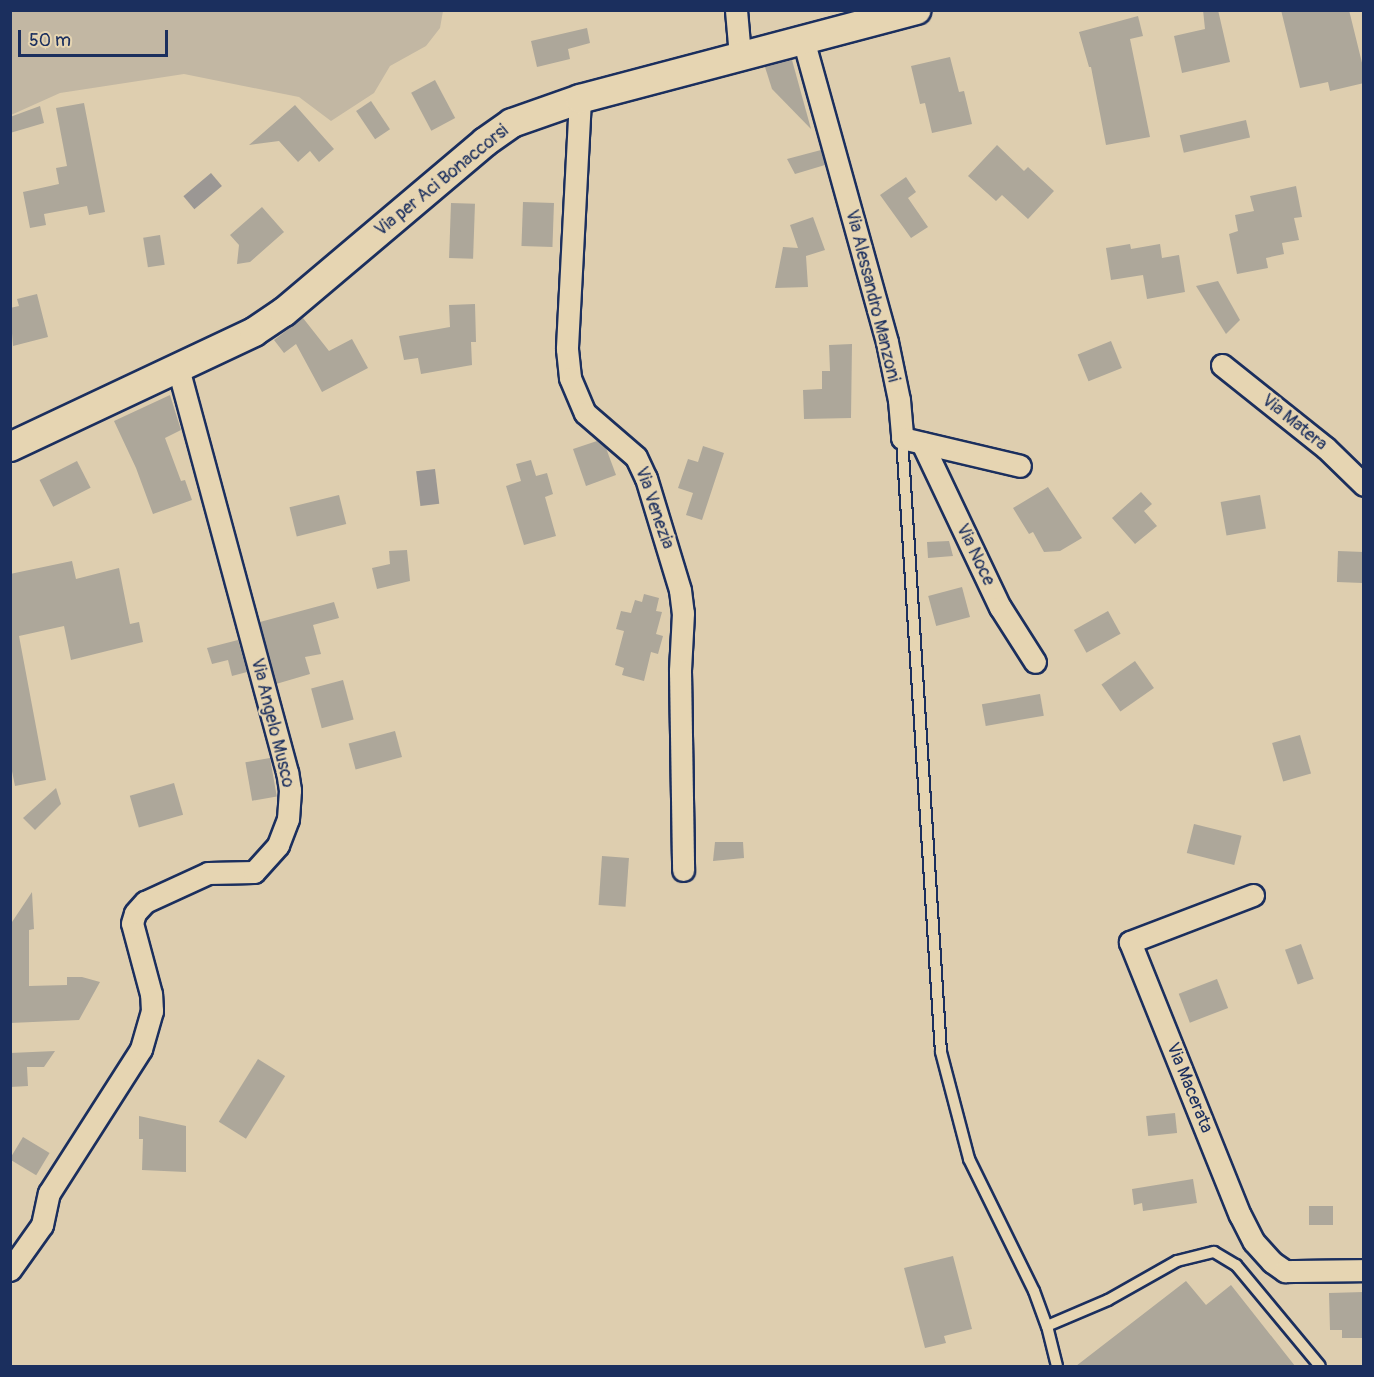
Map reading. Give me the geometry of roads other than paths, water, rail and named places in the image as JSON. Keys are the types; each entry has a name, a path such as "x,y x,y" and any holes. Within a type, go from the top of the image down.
{"main road":[{"name":"Via per Aci Bonaccorsi","path":"10,447 254,332 284,312 485,142 512,123 580,99 916,10"}],"street":[{"path":"736,10 740,56"},
{"name":"Via Alessandro Manzoni","path":"803,39 887,342 899,400 912,440"},
{"name":"Via Venezia","path":"580,99 567,350 570,378 585,413 636,457 649,488 680,590 683,614 680,671 682,870"},
{"name":"Via Matera","path":"1222,365 1326,448 1364,485"},
{"name":"Via Angelo Musco","path":"10,1270 42,1226 50,1193 141,1049 152,1011 151,994 132,923 135,913 145,902 208,873 254,872 278,845 288,819 290,790 287,772 178,368"},
{"path":"912,440 1020,466"},
{"name":"Via Noce","path":"912,440 1000,607 1035,662"},
{"name":"Via Macerata","path":"1253,894 1130,942 1240,1215 1254,1242 1272,1262 1285,1271 1364,1270"}],"lane":[{"path":"912,440 941,1052 956,1118 969,1159 1034,1291 1047,1326 1057,1366"},
{"path":"1047,1326 1108,1300 1177,1261 1214,1252 1236,1265 1320,1366"},
{"path":"1047,1326 1050,1366"}]}
